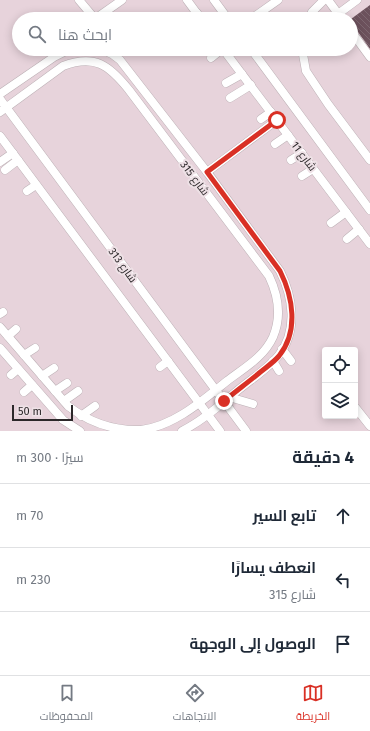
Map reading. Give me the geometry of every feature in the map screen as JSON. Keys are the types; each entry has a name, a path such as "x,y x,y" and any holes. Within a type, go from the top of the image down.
{"street":[{"path":"79,0 89,12"},
{"path":"105,12 122,0"},
{"path":"187,0 196,12"},
{"path":"214,0 223,12"},
{"path":"261,12 278,0"},
{"path":"312,12 324,0"},
{"path":"328,0 337,12"},
{"path":"344,12 357,0"},
{"path":"358,41 370,57"},
{"path":"0,94 56,56"},
{"name":"شارع 315","path":"115,56 120,60 207,172 280,271 287,284 291,298 291,328 279,355 207,414 182,431"},
{"name":"شارع 11","path":"228,56 370,244"},
{"name":"شارع 11","path":"255,56 370,210"},
{"path":"303,56 306,71 328,104 370,160"},
{"name":"شارع 315","path":"0,327 64,401 81,416 110,428 126,431 142,430 158,426 172,420 199,403 258,358 273,337 277,325 278,312 278,300 269,276 116,73 96,62 74,62 63,66 3,110"},
{"path":"226,83 242,74"},
{"path":"129,90 137,83"},
{"path":"230,98 251,85"},
{"name":"شارع 313","path":"0,98 3,110 216,390 226,399 246,431"},
{"path":"261,120 271,112"},
{"path":"207,172 277,120"},
{"path":"276,144 288,135"},
{"name":"شارع 313","path":"0,136 114,296 156,350 168,361 220,431"},
{"path":"0,162 13,153"},
{"path":"291,160 302,153"},
{"path":"5,170 18,160"},
{"path":"302,176 313,168"},
{"path":"27,191 36,185"},
{"path":"331,223 346,212"},
{"path":"347,239 359,229"},
{"path":"8,336 16,329"},
{"path":"0,348 61,421 80,431"},
{"path":"24,355 34,348"},
{"path":"282,349 291,361"},
{"path":"160,367 168,361"},
{"path":"273,361 279,371"},
{"path":"42,376 54,368"},
{"path":"11,374 18,369"},
{"path":"55,391 67,383"},
{"path":"24,392 32,385"},
{"path":"64,401 78,391"},
{"path":"226,399 253,404"},
{"path":"81,416 95,406"},
{"path":"358,411 370,427 365,431"}],"shaded area":[{"path":"0,0 370,0 370,431 0,431"}],"building":[{"path":"370,5 370,49 358,32 358,14"}],"route":[{"path":"224,401 267,367 279,355 291,328 291,298 287,284 280,271 207,172 277,120"}]}
